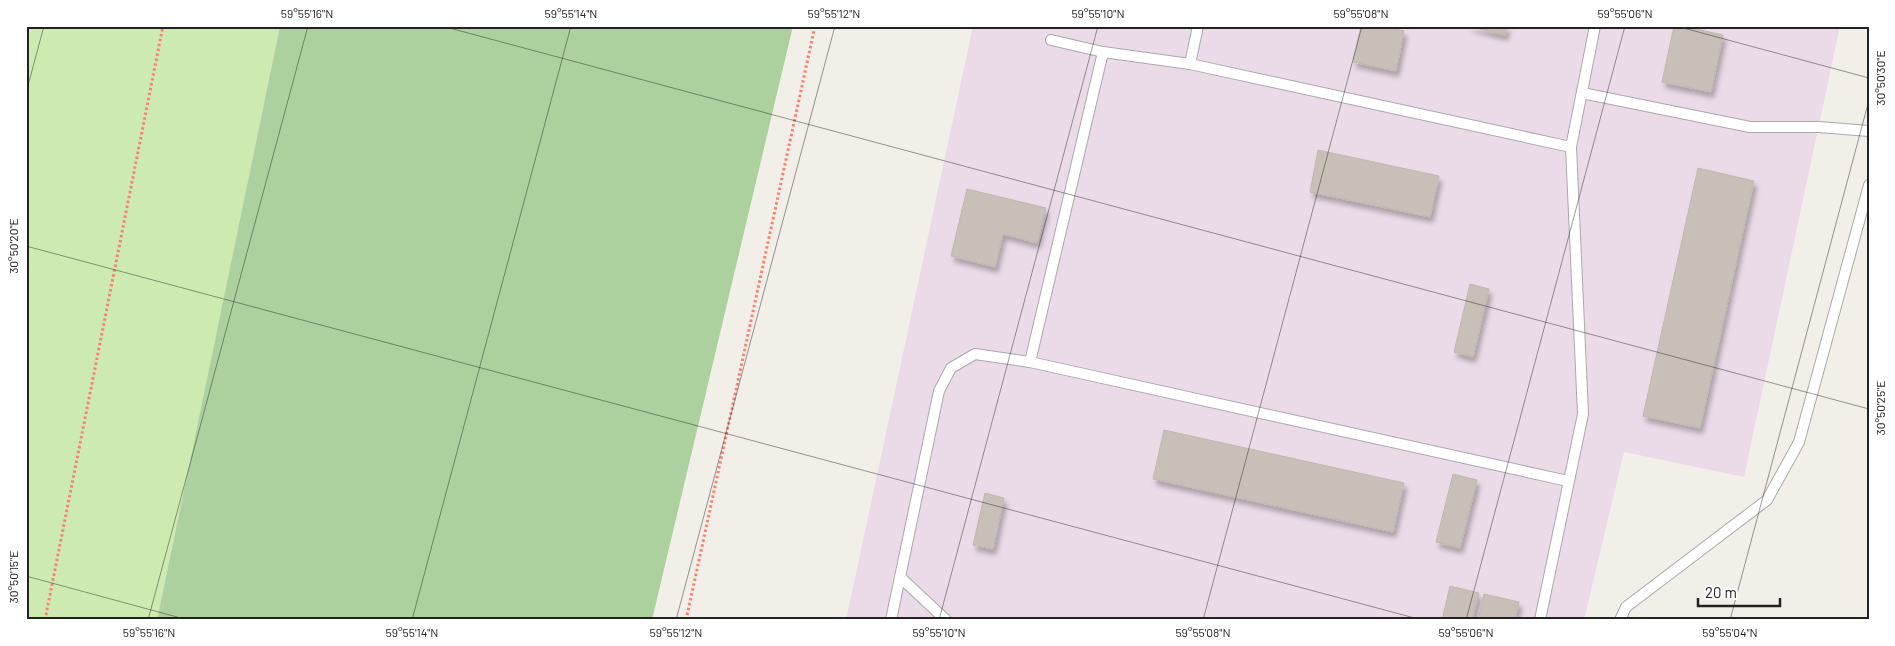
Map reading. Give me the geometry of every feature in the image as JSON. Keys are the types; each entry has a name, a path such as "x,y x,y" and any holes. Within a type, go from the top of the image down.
{"lane":[{"path":"1190,64 1198,26"},
{"path":"1540,620 1582,414 1570,147 1595,26"},
{"path":"1051,40 1103,52 1190,64 1570,147"},
{"path":"1030,362 1103,52"},
{"path":"1582,93 1750,127 1819,127 1869,131"},
{"path":"1620,620 1626,607 1767,500 1799,442 1869,185"},
{"path":"891,620 939,391 951,368 975,354 1030,362 1568,481"},
{"path":"900,577 946,620"}],"path":[{"path":"45,620 164,26"},
{"path":"686,620 815,26"}],"shaded area":[{"path":"973,26 1840,26 1744,477 1624,452 1584,620 846,620"}],"green space":[{"path":"26,26 280,26 157,620 26,620"},
{"path":"280,26 793,26 652,620 157,620"}],"building":[{"path":"1361,26 1382,26 1404,31 1396,71 1353,62"},
{"path":"1468,26 1507,26 1505,35"},
{"path":"1674,26 1723,35 1711,92 1662,82"},
{"path":"1318,150 1439,176 1430,217 1310,192"},
{"path":"1698,168 1754,181 1700,428 1643,416"},
{"path":"967,189 1046,208 1037,243 1003,234 995,267 951,256"},
{"path":"1470,284 1489,289 1473,357 1454,352"},
{"path":"1164,430 1404,483 1393,532 1153,479"},
{"path":"1453,474 1477,480 1460,548 1436,542"},
{"path":"985,493 1004,498 993,549 973,545"},
{"path":"1450,586 1479,593 1472,620 1442,620"},
{"path":"1484,594 1519,602 1515,620 1478,620"}]}
